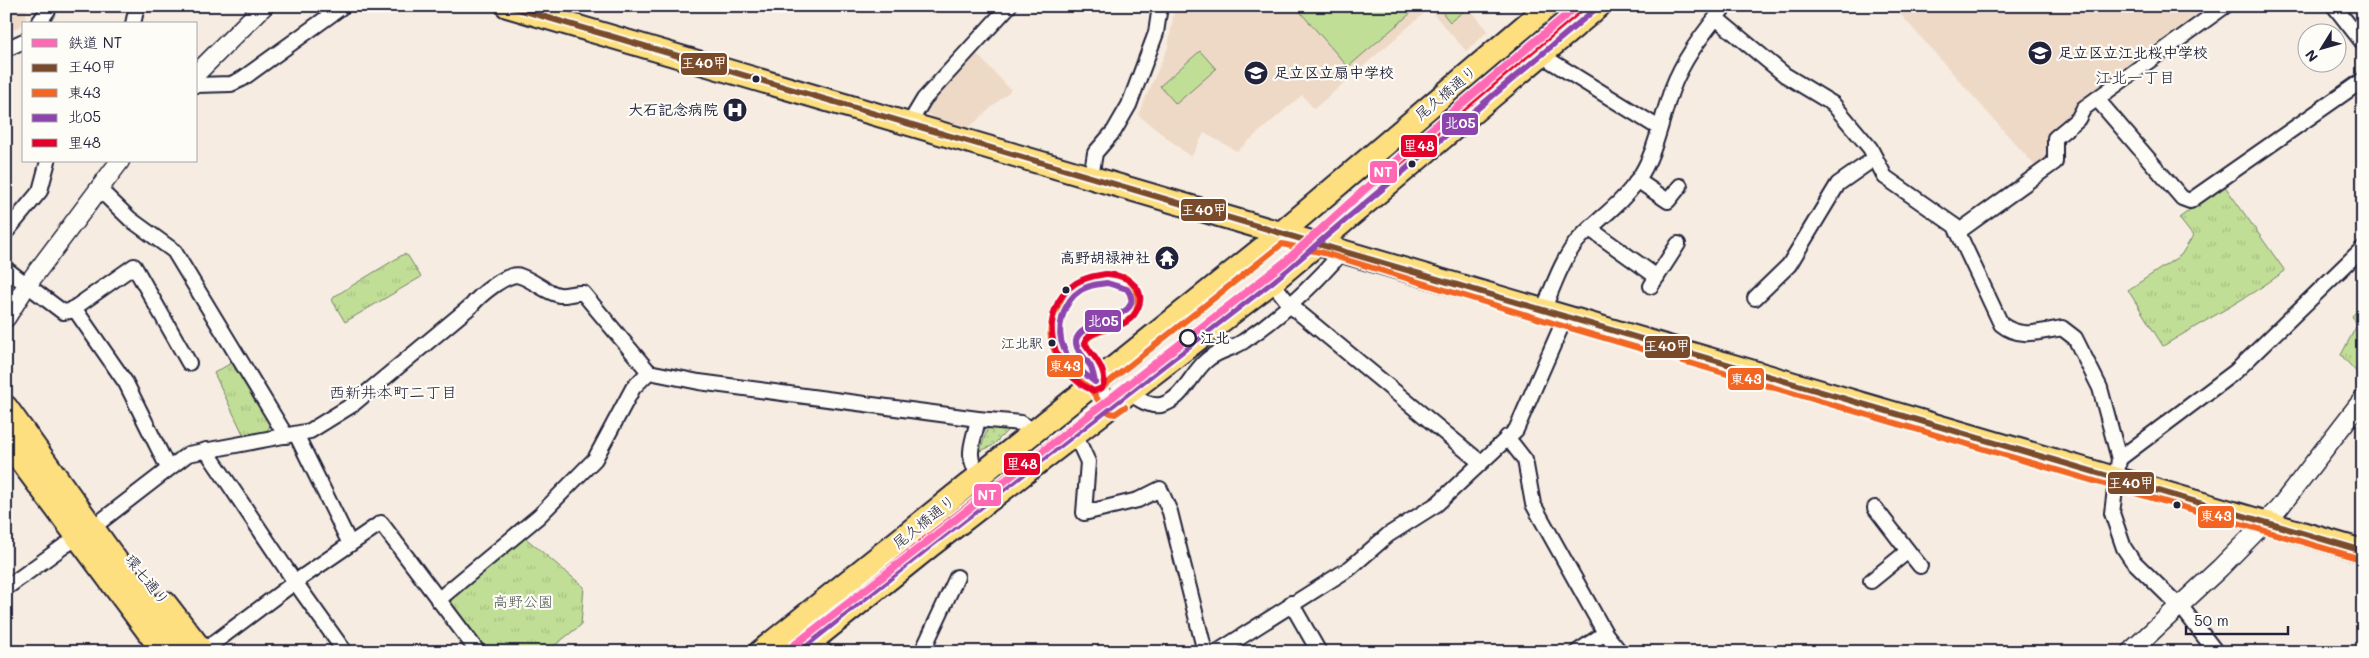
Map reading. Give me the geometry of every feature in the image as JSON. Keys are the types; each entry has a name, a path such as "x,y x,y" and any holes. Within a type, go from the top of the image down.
{"main road":[{"path":"508,6 1565,318 2118,469 2266,522 2363,551"},
{"name":"尾久橋通り","path":"760,652 1280,234 1548,6"},
{"name":"尾久橋通り","path":"811,649 1075,434 1319,244 1600,6"},
{"name":"環七通り","path":"6,407 164,652"},
{"name":"環七通り","path":"6,441 82,526 128,555 203,652"},
{"name":"環七通り","path":"82,526 95,581 152,635 182,652"}],"street":[{"path":"39,22 48,10 48,6"},
{"path":"133,22 137,6"},
{"path":"198,72 264,6"},
{"path":"198,85 231,84 242,79 343,6"},
{"path":"909,124 924,99 1009,6"},
{"path":"1091,177 1095,152 1114,131 1129,105 1156,33 1160,6"},
{"path":"1543,311 1572,249 1590,229 1610,212 1638,180 1651,153 1672,87 1685,61 1698,38 1725,6"},
{"path":"1958,232 2055,162 2056,138 2078,119 2084,108 2225,6"},
{"path":"2334,6 2363,43"},
{"path":"1716,18 1785,75 1833,104 1870,148 1885,177 1955,226 2001,324 2010,331 2026,334 2062,328 2075,338 2100,388 2118,469 2112,513 2124,548 2132,560 2178,607 2216,652"},
{"path":"6,49 22,42"},
{"path":"1541,55 1659,128"},
{"path":"2097,99 2182,198 2190,200 2363,80"},
{"path":"1755,298 1789,264 1838,184 1875,158"},
{"path":"6,232 40,191 48,162"},
{"path":"6,318 26,285 119,162"},
{"path":"1638,180 1668,201 1680,186"},
{"path":"98,188 136,224 174,251 291,435 350,544"},
{"path":"1590,229 1654,281 1678,244"},
{"path":"2118,469 2236,371 2363,248"},
{"path":"1095,382 1121,399 1162,405 1179,395 1206,361 1215,354 1242,343 1291,306 1343,251"},
{"path":"6,269 63,312 74,308 134,266 189,363"},
{"path":"6,588 64,546 82,526 188,454 310,431 352,405 471,306 480,296 509,276 518,275 560,295 572,292 582,293 649,372 699,382 1021,423 1035,432"},
{"path":"1272,282 1291,306 1480,462"},
{"path":"74,308 126,383 168,468"},
{"path":"1217,652 1291,603 1350,568 1388,535 1437,504 1516,430 1565,318"},
{"path":"438,600 539,516 595,459 633,388 649,372"},
{"path":"2130,652 2266,522 2363,399"},
{"path":"978,419 969,457 972,466 980,477"},
{"path":"1075,434 1088,462 1084,513 1138,500 1160,488 1170,512 1205,652"},
{"path":"1507,437 1526,460 1533,504 1605,633 1620,652"},
{"path":"206,450 294,582 345,652"},
{"path":"1875,508 1920,566"},
{"path":"203,652 294,582 381,523 478,652"},
{"path":"1871,581 1908,552"},
{"path":"922,652 957,577"},
{"path":"1291,603 1320,652"},
{"path":"1577,652 1605,633"}],"shaded area":[{"path":"6,6 27,6 25,22 22,22 22,25 6,34"},
{"name":"足立区立扇中学校","path":"1175,6 1468,6 1488,31 1466,51 1429,9 1314,109 1302,95 1237,151 1204,133 1191,157 1138,115 1168,47"},
{"name":"足立区立江北桜中学校","path":"1893,6 2209,6 2081,99 2048,158 2036,167"},
{"path":"973,50 1011,90 965,131 929,120 932,116 924,112 931,100"}],"green space":[{"path":"1295,6 1419,6 1348,67"},
{"path":"1437,6 1460,6 1464,11 1450,22"},
{"path":"1200,51 1216,69 1176,104 1160,86"},
{"path":"2224,185 2285,271 2163,346 2128,290 2181,255 2193,236 2179,218"},
{"path":"404,254 408,256 421,277 345,322 332,300 335,296"},
{"path":"2363,305 2363,373 2360,376 2341,355 2357,325 2352,316"},
{"path":"233,362 271,424 267,431 244,436 214,373"},
{"path":"988,427 1010,428 992,446 980,451"},
{"name":"高野公園","path":"523,536 584,587 581,625 546,652 489,652 450,603 451,597"}],"rail line":[{"name":"NT","path":"786,652 1285,262 1420,139 1577,6"}],"transit line":[{"name":"王40甲","path":"508,6 2363,551"},
{"name":"里48","path":"793,645 925,539 1267,275 1585,6"},
{"name":"北05","path":"798,652 930,546 1272,282 1599,6"},
{"name":"東43","path":"1100,389 1282,244 1324,253 1563,326 2361,559"},
{"name":"里48","path":"1106,274 1079,281 1063,295 1055,309 1052,325 1053,341 1058,357 1067,371 1079,383 1094,391 1102,388 1104,376 1100,364 1085,344 1086,339 1097,332 1123,324 1129,320 1139,306 1140,299 1136,286 1124,278 1108,274"},
{"name":"東43","path":"1088,347 1085,342 1089,337 1127,321 1137,309 1138,296 1136,290 1133,284 1125,277"},
{"name":"北05","path":"1107,283 1127,289 1132,299 1129,307 1122,313 1088,328 1080,333 1076,341 1079,352 1091,367 1095,382 1077,367 1064,349 1060,333 1062,316 1069,301 1081,290 1097,284 1107,283"},
{"name":"東43","path":"1066,290 1055,311 1050,330 1051,340 1059,359 1068,370 1091,390 1107,411 1115,414 1125,407"}],"place":[{"name":"足立区立江北桜中学校","path":"2040,53"},
{"name":"足立区立扇中学校","path":"1256,73"},
{"name":"大石記念病院","path":"735,110"},
{"name":"高野胡禄神社","path":"1167,258"},
{"name":"江北","path":"1188,338"},
{"name":"江北駅","path":"1052,343"}],"district":[{"name":"江北一丁目","path":"2135,77"},
{"name":"西新井本町二丁目","path":"393,392"}]}
